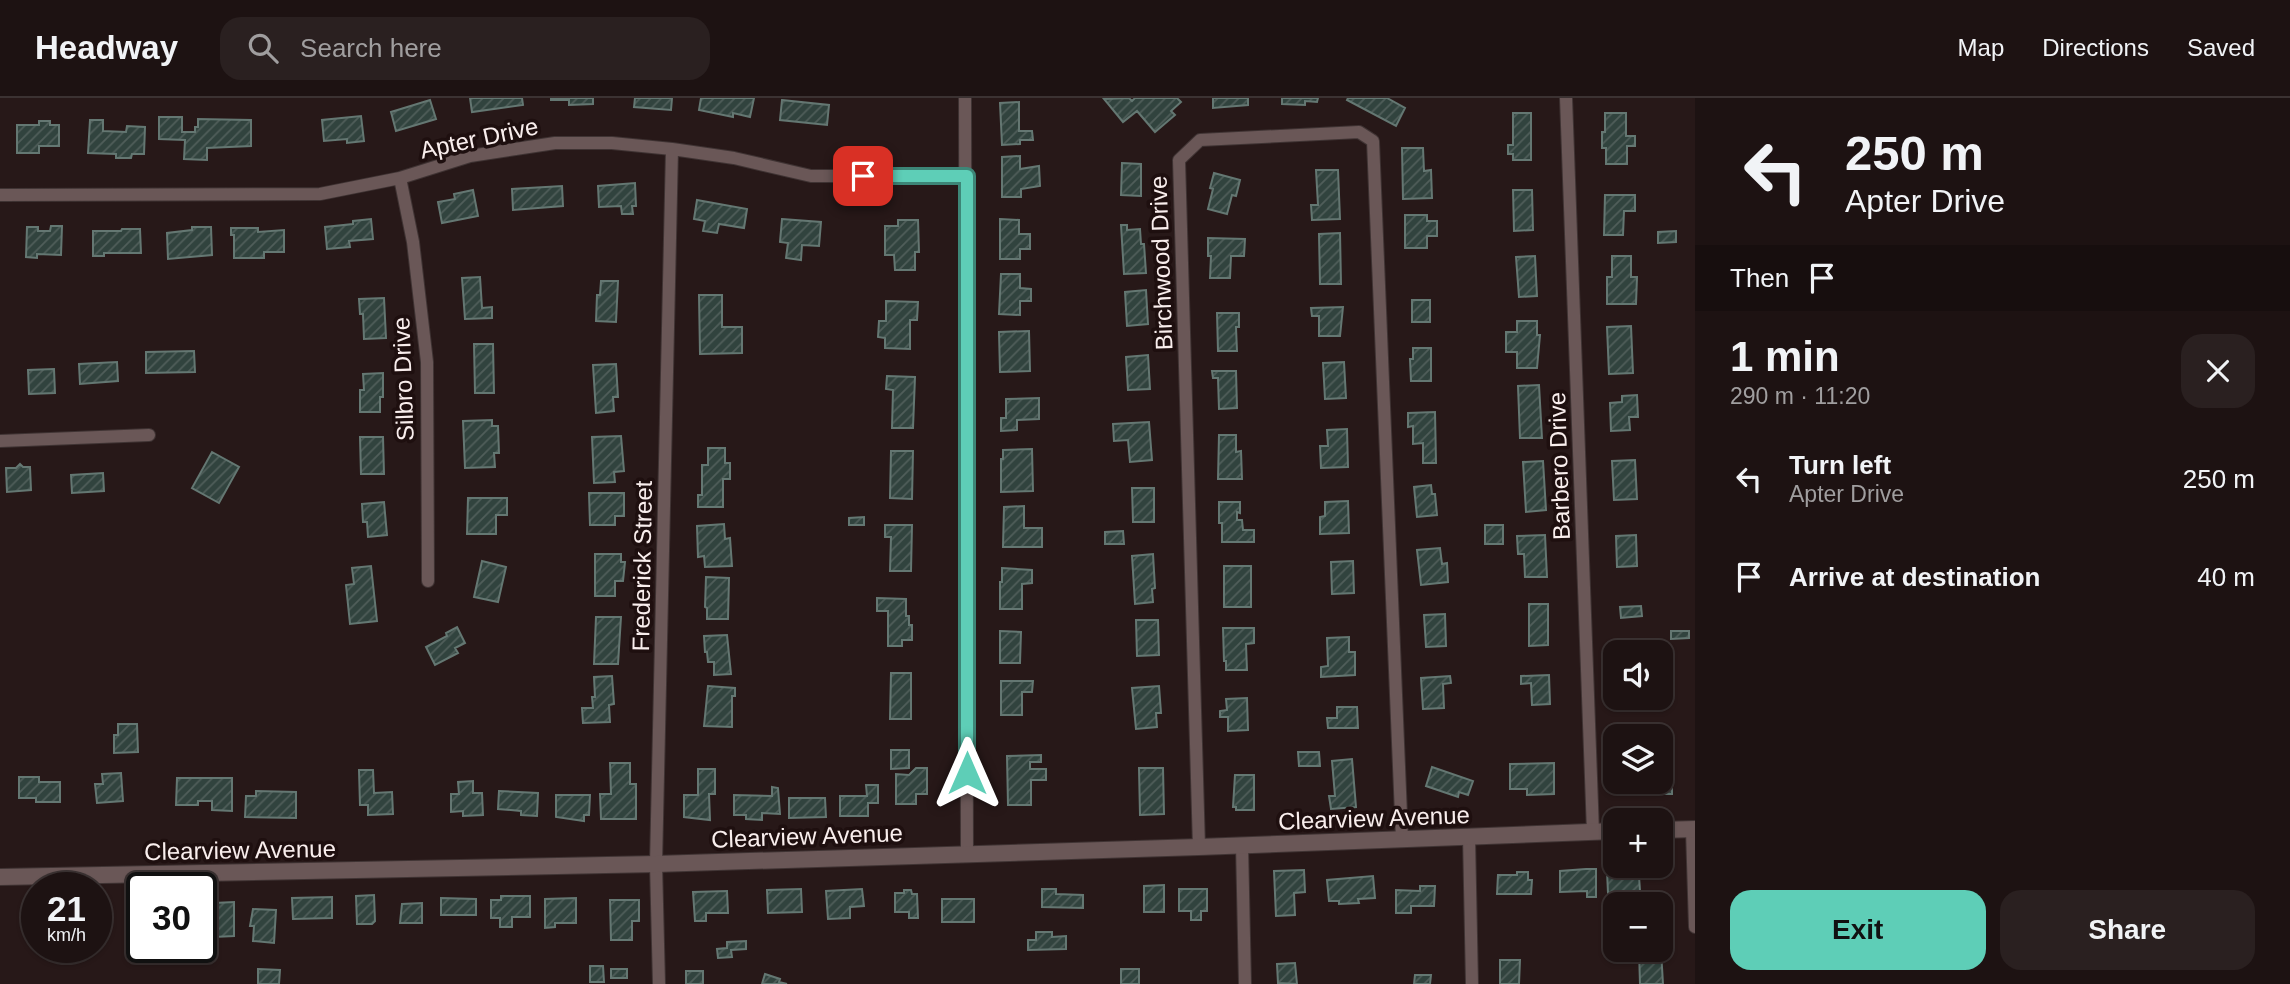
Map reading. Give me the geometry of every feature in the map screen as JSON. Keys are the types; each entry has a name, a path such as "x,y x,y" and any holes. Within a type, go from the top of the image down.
{"street":[{"path":"965,98 967,854"},
{"name":"Barbero Drive","path":"1566,98 1593,832"},
{"name":"Birchwood Drive","path":"1199,847 1179,160 1200,140 1359,132 1373,141 1402,839"},
{"name":"Apter Drive","path":"0,195 320,194 400,177 470,156 555,143 612,143 672,149 734,158 811,176 967,176"},
{"name":"Frederick Street","path":"659,984 656,864 672,149"},
{"name":"Silbro Drive","path":"400,177 422,304 427,362 428,581"},
{"path":"0,441 149,435"},
{"path":"1673,830 1694,829 1695,927"},
{"name":"Clearview Avenue","path":"0,877 656,864 1603,832"},
{"path":"1469,837 1472,984"},
{"path":"1242,845 1245,984"}],"building":[{"path":"470,98 522,98 523,105 472,112"},
{"path":"551,98 593,98 593,104 569,105 569,100"},
{"path":"635,98 672,98 671,110 634,107"},
{"path":"701,98 754,98 750,117 733,113 733,117 699,110"},
{"path":"1129,98 1132,101 1135,98 1177,98 1181,102 1171,111 1175,115 1155,132 1137,111 1123,122 1104,99"},
{"path":"1213,98 1248,98 1248,105 1213,108"},
{"path":"1282,98 1318,98 1317,102 1305,101 1305,105 1282,104"},
{"path":"1387,98 1405,108 1396,126 1347,100"},
{"path":"430,100 436,119 396,131 391,112"},
{"path":"782,100 829,105 827,125 780,120"},
{"path":"1019,102 1019,131 1032,131 1033,140 1002,145 1000,103"},
{"path":"1513,113 1531,113 1531,160 1513,160 1513,154 1508,154 1508,145 1513,145"},
{"path":"1605,113 1626,113 1626,136 1635,136 1635,146 1627,146 1627,164 1606,164 1606,148 1602,148"},
{"path":"361,116 364,141 324,141 322,120"},
{"path":"159,117 182,117 182,132 195,132 198,119 251,120 251,146 207,148 207,160 184,159 185,140 159,139"},
{"path":"90,120 103,120 103,131 126,132 127,126 145,127 144,154 132,154 131,158 116,158 116,154 88,153"},
{"path":"39,121 50,121 50,125 59,125 59,146 39,146 39,153 17,153 17,125 39,125"},
{"path":"1402,148 1423,148 1424,171 1431,170 1432,198 1403,199"},
{"path":"1020,156 1020,169 1039,166 1040,186 1021,189 1021,197 1002,197 1002,157"},
{"path":"1122,163 1141,164 1141,196 1121,195"},
{"path":"1316,170 1338,170 1340,219 1312,220 1311,205 1318,205"},
{"path":"1214,173 1240,180 1236,196 1232,195 1227,214 1208,209"},
{"path":"635,183 636,206 632,206 633,214 622,214 621,206 599,207 598,186"},
{"path":"562,186 563,206 513,210 512,189"},
{"path":"473,190 478,216 442,223 438,202 455,199 454,194"},
{"path":"1513,190 1532,190 1533,230 1514,231"},
{"path":"1605,195 1635,195 1635,211 1624,211 1623,235 1604,235"},
{"path":"697,200 747,209 744,228 719,224 717,233 703,231 705,221 694,219"},
{"path":"1405,215 1427,215 1427,221 1437,221 1437,236 1427,236 1427,248 1405,248"},
{"path":"371,219 373,239 349,241 350,247 327,249 325,227"},
{"path":"782,219 821,222 819,246 802,245 801,260 786,258 788,243 780,242"},
{"path":"1000,219 1019,220 1019,234 1030,234 1030,249 1020,249 1020,259 1000,259"},
{"path":"898,220 918,220 919,252 915,252 915,270 895,270 894,255 885,255 885,226 898,226"},
{"path":"1121,225 1127,225 1127,230 1140,229 1146,273 1124,274"},
{"path":"51,226 62,226 61,255 37,254 37,258 26,257 27,227 50,231"},
{"path":"192,227 211,227 212,255 168,259 167,233 192,230"},
{"path":"231,228 258,228 258,232 284,230 284,252 264,252 264,258 234,258 234,235 231,235"},
{"path":"140,229 141,253 104,253 104,256 93,256 93,231"},
{"path":"1676,231 1676,242 1658,243 1658,232"},
{"path":"1340,233 1341,284 1320,284 1319,234"},
{"path":"1208,238 1245,239 1244,256 1231,256 1230,278 1210,278"},
{"path":"1535,256 1537,296 1519,297 1516,257"},
{"path":"1612,256 1631,256 1631,277 1637,277 1636,304 1607,304 1607,277 1612,277"},
{"path":"1001,274 1020,274 1020,288 1031,289 1031,301 1020,301 1020,315 999,314"},
{"path":"480,277 482,308 492,307 492,318 465,319 462,278"},
{"path":"601,281 618,281 616,322 596,321 597,295 600,295"},
{"path":"1146,290 1148,324 1127,326 1125,292"},
{"path":"699,295 722,295 722,327 742,327 742,353 700,354"},
{"path":"384,298 386,338 364,339 363,314 360,314 359,299"},
{"path":"1412,300 1430,300 1430,322 1412,322"},
{"path":"886,301 918,302 917,320 910,320 910,349 885,348 885,338 878,337 879,321 886,321"},
{"path":"1343,307 1340,336 1319,336 1319,316 1312,316 1311,308"},
{"path":"1217,313 1239,313 1239,327 1236,327 1237,351 1218,351"},
{"path":"1517,321 1537,321 1537,335 1540,335 1537,368 1517,368 1517,352 1506,352 1506,332 1517,332"},
{"path":"1631,326 1633,373 1609,374 1607,327"},
{"path":"1029,331 1030,371 1000,372 999,332"},
{"path":"474,344 493,344 494,393 475,393"},
{"path":"1413,348 1431,348 1431,381 1411,381 1410,359 1413,359"},
{"path":"194,351 195,372 146,373 146,352"},
{"path":"1148,355 1150,389 1128,390 1126,357"},
{"path":"117,362 118,381 80,384 79,364"},
{"path":"1344,362 1346,398 1325,399 1323,363"},
{"path":"616,364 618,397 613,397 614,411 596,413 593,365"},
{"path":"54,369 55,393 29,394 28,370"},
{"path":"1212,371 1236,371 1237,408 1219,409 1218,378 1213,378"},
{"path":"383,373 380,412 360,412 360,390 364,390 363,374"},
{"path":"887,376 915,377 913,428 892,428 893,390 886,389"},
{"path":"1539,385 1542,438 1520,438 1518,386"},
{"path":"1637,395 1638,417 1629,417 1630,430 1611,431 1610,403 1622,402 1622,396"},
{"path":"1039,398 1039,419 1017,420 1017,430 1001,431 1001,418 1006,418 1006,399"},
{"path":"1435,412 1436,463 1423,463 1423,443 1413,444 1413,426 1408,427 1408,413"},
{"path":"492,420 492,426 498,426 499,453 494,453 495,467 465,468 463,421"},
{"path":"1149,422 1152,460 1130,462 1128,440 1114,441 1113,424"},
{"path":"1347,429 1348,467 1321,468 1320,446 1328,446 1327,430"},
{"path":"1219,435 1236,435 1236,452 1241,451 1242,479 1218,479"},
{"path":"621,436 624,471 614,472 615,482 594,483 592,437"},
{"path":"360,437 383,437 384,474 361,474"},
{"path":"708,448 725,448 725,463 730,463 730,479 723,479 723,507 698,507 698,495 702,495 702,465 708,465"},
{"path":"1032,449 1033,491 1001,492 1003,450"},
{"path":"891,451 913,451 912,499 890,498"},
{"path":"212,452 239,467 219,503 192,488"},
{"path":"1635,460 1637,499 1614,500 1612,461"},
{"path":"1543,461 1546,510 1526,512 1523,462"},
{"path":"20,464 30,467 31,490 7,492 6,468 16,468"},
{"path":"103,473 104,491 72,493 71,475"},
{"path":"1431,485 1432,494 1435,494 1437,515 1417,517 1414,487"},
{"path":"1132,488 1154,488 1154,522 1133,522"},
{"path":"589,493 624,493 624,516 615,516 615,525 590,525"},
{"path":"468,498 507,498 507,515 496,515 496,534 467,534"},
{"path":"1348,501 1349,533 1320,534 1320,517 1325,516 1325,502"},
{"path":"384,502 387,535 368,537 367,522 363,522 362,504"},
{"path":"1219,502 1240,502 1237,520 1242,520 1243,530 1254,530 1254,542 1222,542"},
{"path":"1024,506 1024,528 1042,528 1042,547 1003,547 1004,507"},
{"path":"864,517 864,525 849,525 849,518"},
{"path":"724,524 725,539 730,538 732,566 705,567 704,556 698,557 697,526"},
{"path":"885,525 912,525 911,571 890,571 891,537 885,537"},
{"path":"1485,525 1503,525 1503,544 1485,544"},
{"path":"1123,531 1124,544 1105,544 1105,532"},
{"path":"1545,535 1547,577 1525,577 1524,554 1518,554 1517,536"},
{"path":"1636,535 1637,566 1617,567 1616,536"},
{"path":"1440,548 1442,564 1447,563 1448,582 1421,585 1417,550"},
{"path":"595,554 621,554 621,562 625,562 623,581 615,581 615,596 595,596"},
{"path":"1153,554 1153,602 1135,604 1132,556"},
{"path":"482,561 506,567 498,602 474,597"},
{"path":"1353,561 1354,593 1332,594 1331,562"},
{"path":"371,566 377,621 350,624 346,585 354,584 352,568"},
{"path":"1224,566 1251,566 1251,607 1224,607"},
{"path":"1002,568 1032,570 1032,583 1022,584 1022,609 1000,609"},
{"path":"706,577 729,578 728,619 707,619"},
{"path":"877,598 906,599 906,616 909,616 909,625 912,625 912,640 902,640 902,646 888,646 888,611 877,611"},
{"path":"1529,604 1548,604 1548,645 1529,646"},
{"path":"1641,606 1642,616 1621,618 1620,607"},
{"path":"1445,614 1446,646 1426,647 1424,615"},
{"path":"596,617 621,617 618,664 594,664"},
{"path":"1136,620 1158,620 1159,655 1137,656"},
{"path":"457,627 465,643 455,648 458,653 435,665 426,647 447,636 446,633"},
{"path":"1223,628 1254,628 1254,643 1246,644 1247,670 1226,670"},
{"path":"1000,631 1021,632 1020,663 1000,663"},
{"path":"1671,631 1689,631 1689,638 1671,639"},
{"path":"727,635 731,674 714,675 714,662 708,662 704,636"},
{"path":"1349,637 1349,652 1355,652 1355,675 1321,677 1321,667 1328,666 1327,638"},
{"path":"891,673 911,673 911,719 890,719"},
{"path":"1549,675 1550,704 1532,705 1531,683 1521,684 1521,676"},
{"path":"612,676 614,704 609,705 610,722 583,723 582,708 593,708 594,677"},
{"path":"1450,676 1451,683 1443,684 1444,708 1423,709 1421,678"},
{"path":"1001,681 1033,681 1032,692 1022,692 1022,715 1001,715"},
{"path":"708,686 735,688 735,696 732,696 732,727 704,726"},
{"path":"1159,686 1161,713 1156,713 1157,727 1136,729 1132,688"},
{"path":"1247,698 1248,730 1228,731 1228,717 1220,717 1220,711 1227,710 1226,699"},
{"path":"1337,707 1357,707 1358,728 1328,728 1327,718 1337,718"},
{"path":"118,724 137,724 138,752 114,753 114,735 118,735"},
{"path":"891,750 909,750 909,768 891,769"},
{"path":"1298,752 1319,752 1320,766 1299,766"},
{"path":"1041,755 1041,762 1030,762 1030,769 1046,769 1046,780 1031,780 1031,805 1008,805 1007,756"},
{"path":"1352,759 1356,807 1331,809 1329,796 1335,796 1332,761"},
{"path":"610,763 630,763 630,784 636,784 636,819 601,819 600,794 611,794"},
{"path":"1554,763 1554,794 1527,795 1527,789 1510,789 1510,764"},
{"path":"1432,767 1473,781 1468,795 1459,792 1458,797 1426,786"},
{"path":"916,768 927,768 927,794 916,794 916,804 896,804 896,774 909,775"},
{"path":"1139,768 1163,768 1164,814 1140,815"},
{"path":"698,769 715,769 715,794 709,794 710,820 684,817 684,795 698,795"},
{"path":"359,770 373,770 374,793 392,792 393,814 368,815 368,805 360,805"},
{"path":"121,773 123,801 97,803 95,784 103,784 102,774"},
{"path":"1235,775 1254,775 1254,810 1236,810 1236,807 1233,807"},
{"path":"19,777 39,777 39,782 60,782 60,802 36,802 36,798 19,798"},
{"path":"177,778 232,778 232,811 212,810 212,801 198,801 198,805 176,805"},
{"path":"473,781 473,793 482,793 483,815 463,816 463,811 451,812 451,794 459,794 458,782"},
{"path":"866,785 878,785 878,803 868,803 868,816 840,816 840,796 867,796"},
{"path":"772,787 778,788 780,814 762,813 762,820 746,819 746,815 734,815 734,795 772,796"},
{"path":"256,791 296,792 296,818 245,817 246,796 256,796"},
{"path":"499,791 538,793 537,816 498,809"},
{"path":"556,795 590,795 589,815 584,815 584,821 556,817"},
{"path":"789,798 825,798 826,817 789,818"},
{"path":"1596,869 1596,897 1587,897 1587,891 1560,892 1560,871"},
{"path":"1304,870 1305,892 1294,893 1295,915 1276,916 1274,871"},
{"path":"1517,872 1528,872 1528,880 1532,880 1531,894 1497,894 1498,875 1517,875"},
{"path":"1373,876 1375,898 1358,899 1359,903 1339,904 1339,901 1329,901 1327,880"},
{"path":"1607,878 1639,878 1640,891 1608,892"},
{"path":"1164,885 1164,912 1144,912 1144,886"},
{"path":"1420,886 1435,886 1434,906 1411,906 1411,913 1396,913 1396,890 1420,891"},
{"path":"801,889 802,912 768,913 767,890"},
{"path":"862,889 864,906 850,907 850,918 828,919 826,891"},
{"path":"1042,889 1056,889 1056,894 1083,895 1083,908 1042,907"},
{"path":"1179,889 1207,889 1207,911 1201,911 1201,920 1191,920 1191,911 1179,911"},
{"path":"904,890 917,894 918,918 909,918 909,912 895,912 895,893 904,893"},
{"path":"727,891 728,913 706,913 706,921 695,921 693,892"},
{"path":"374,895 375,921 372,924 357,924 356,896"},
{"path":"501,896 530,896 530,917 512,917 512,927 500,927 500,918 491,918 491,900 501,900"},
{"path":"332,897 332,918 293,919 292,898"},
{"path":"441,898 476,899 476,915 441,915"},
{"path":"576,898 576,923 555,923 555,927 545,928 545,899"},
{"path":"942,899 974,899 974,922 942,922"},
{"path":"610,900 639,900 639,921 632,921 632,940 611,940"},
{"path":"234,902 234,936 217,937 217,903"},
{"path":"422,903 422,923 400,923 402,904"},
{"path":"253,909 276,910 274,943 253,941 254,926 250,926"},
{"path":"1036,932 1052,932 1052,937 1066,936 1066,949 1028,950 1028,940 1036,940"},
{"path":"746,941 746,949 731,950 732,957 718,958 717,949 727,948 727,942"},
{"path":"1500,960 1520,960 1519,984 1500,984"},
{"path":"1639,962 1662,962 1663,984 1640,984"},
{"path":"1295,963 1297,984 1278,983 1277,964"},
{"path":"590,966 603,966 604,982 590,982"},
{"path":"258,969 280,970 279,984 258,984"},
{"path":"611,969 627,969 627,978 611,978"},
{"path":"1121,969 1139,969 1139,984 1121,984"},
{"path":"686,971 703,971 703,984 686,984"},
{"path":"765,974 780,979 779,982 787,984 762,984"},
{"path":"1415,975 1431,975 1430,984 1414,984"}],"route":[{"path":"863,176 967,176 967,773"}]}
